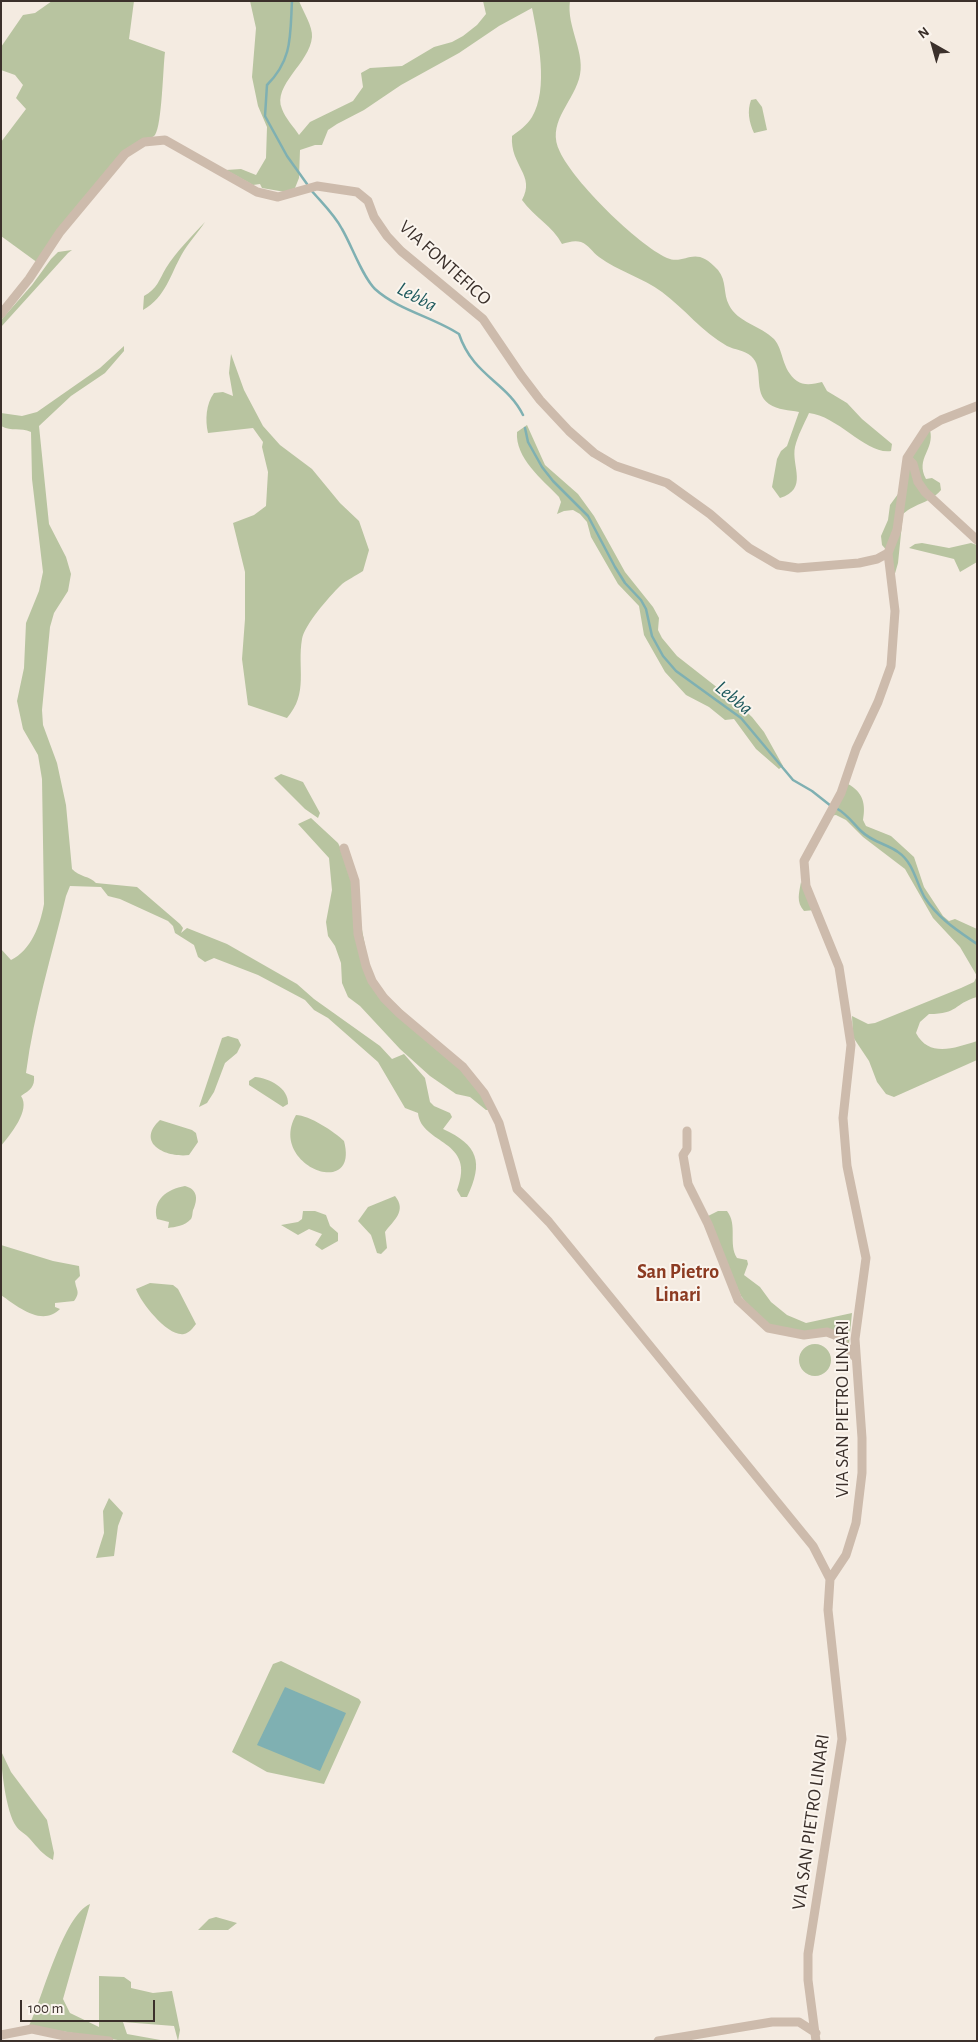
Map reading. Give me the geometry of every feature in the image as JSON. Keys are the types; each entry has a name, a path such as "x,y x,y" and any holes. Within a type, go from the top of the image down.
{"street":[{"name":"VIA FONTEFICO","path":"1,314 29,280 60,232 125,154 144,142 165,140 257,192 278,197 317,186 357,192 368,201 374,217 387,236 401,251 483,319 521,376 569,431 594,453 616,466 666,483 749,548 778,565 798,568 859,562 877,559 888,553"},
{"name":"VIA SAN PIETRO LINARI","path":"816,2037 808,1980 808,1954 842,1739 828,1610 830,1579 846,1555 856,1523 859,1503 862,1473 862,1438 855,1339 866,1258 847,1166 843,1118 851,1045 839,967 806,886 803,869 804,860 834,807 856,749 878,702 893,655 895,611 888,553 897,530 907,458 926,429 941,420 977,406"},
{"path":"907,458 913,464 918,482 925,492 977,540"},
{"path":"344,848 355,881 358,934 372,981 384,998 399,1013 463,1067 484,1094 499,1123 517,1189 549,1222 813,1546 830,1579"},
{"path":"687,1131 687,1149 683,1156 688,1184 708,1224 738,1300 768,1328 804,1336 827,1332 838,1336 856,1358"},
{"path":"658,2041 788,2021 799,2022 816,2037"},
{"path":"1,2035 32,2029 66,2036 109,2041"}],"green space":[{"path":"52,1 134,1 129,39 165,52 161,108 155,135 141,140 38,263 1,236 1,142 26,109 16,98 23,85 15,75 1,70 1,47 23,15 35,13"},
{"path":"250,1 299,1 309,24 312,33 310,47 282,91 280,100 283,112 299,135 310,122 353,101 363,87 361,73 370,68 402,66 434,47 452,42 463,36 477,25 486,14 483,1 570,1 571,21 579,50 581,70 575,88 561,115 556,132 556,142 567,165 608,211 654,251 674,260 696,256 710,262 721,274 727,301 733,311 743,320 774,339 792,376 803,384 822,382 827,391 847,403 862,419 892,444 891,451 882,451 872,447 831,421 809,413 795,447 797,476 794,489 789,494 780,498 772,487 777,459 781,451 787,446 799,412 776,408 764,399 761,393 757,367 751,356 718,340 662,292 606,262 584,243 574,241 562,244 554,232 522,200 526,191 526,184 512,146 512,136 532,117 540,92 541,63 532,8 499,26 459,53 401,85 364,110 337,124 328,130 322,145 315,145 300,150 299,178 295,188 285,192 262,188 260,184 253,185 226,170 241,169 256,175 266,158 267,127 258,106 252,77 256,28"},
{"path":"756,99 762,107 767,130 754,133 750,121 749,108 751,100"},
{"path":"205,222 184,250 167,285 157,299 143,310 144,296 155,287 174,256"},
{"path":"72,250 1,327 1,320 32,285 51,259 58,252"},
{"path":"124,346 124,351 105,373 71,396 39,426 49,524 66,557 71,574 68,591 54,613 50,627 42,710 43,725 57,763 66,805 72,869 96,883 137,887 180,924 183,928 181,933 187,928 227,944 297,984 314,999 380,1046 392,1059 404,1054 425,1078 430,1102 434,1106 450,1113 452,1117 443,1129 464,1141 474,1156 476,1164 475,1174 467,1197 461,1197 457,1190 461,1173 460,1161 454,1152 428,1131 421,1123 418,1113 405,1108 378,1062 328,1018 314,1010 305,1000 258,975 214,958 205,962 198,957 194,945 175,933 173,926 168,921 120,899 108,896 101,887 70,886 66,896 38,1006 29,1050 26,1073 34,1076 34,1083 21,1096 23,1108 21,1115 14,1129 1,1146 1,949 11,960 24,950 34,936 44,904 42,779 38,755 23,729 17,701 24,668 26,623 39,591 43,572 32,479 31,432 1,426 1,413 22,416 37,412 100,368"},
{"path":"231,354 244,390 263,426 280,445 312,469 340,503 359,521 369,550 363,571 345,582 335,591 318,611 304,633 301,650 300,690 294,709 287,718 248,705 242,659 245,619 245,572 233,523 254,515 266,506 268,472 262,447 263,442 253,428 208,433 207,412 209,402 214,393 223,392 233,396 229,373"},
{"path":"527,425 545,465 578,494 594,516 625,572 653,607 659,618 658,630 662,638 677,656 752,717 764,732 783,766 779,769 756,749 734,719 725,720 709,707 686,695 665,672 644,635 639,606 618,584 591,537 587,522 580,514 573,510 557,514 561,502 559,497 531,467 520,451 517,432"},
{"path":"930,430 930,443 924,460 923,472 926,479 932,478 940,483 941,490 932,498 903,514 898,563 894,577 889,553 882,545 881,536 888,520 890,505 898,494 907,461"},
{"path":"922,543 949,548 971,543 977,545 977,562 960,572 954,559 909,548 915,544"},
{"path":"281,774 303,782 320,813 318,818 305,809 274,778"},
{"path":"848,784 857,791 862,799 864,804 863,820 866,826 891,836 914,857 924,887 943,916 949,921 955,919 977,929 977,976 960,947 933,918 905,869 863,837 846,820 836,815 830,816"},
{"path":"311,818 338,843 350,867 372,982 462,1067 484,1095 489,1110 486,1110 470,1097 456,1094 430,1076 400,1049 360,1006 348,997 342,983 341,963 335,946 328,936 326,922 332,890 329,858 298,824"},
{"path":"801,882 815,910 804,911 801,908 799,897"},
{"path":"977,976 977,997 946,1012 929,1014 920,1022 916,1033 921,1041 935,1048 951,1048 977,1041 977,1060 894,1097 886,1094 877,1082 869,1061 853,1037 852,1016 868,1024 875,1023 961,988 974,982"},
{"path":"228,1036 238,1039 241,1045 237,1053 225,1063 214,1092 207,1103 199,1107 222,1038"},
{"path":"255,1077 266,1079 282,1089 288,1104 283,1107 249,1085 249,1081"},
{"path":"296,1115 308,1118 322,1125 344,1141 345,1159 339,1169 328,1172 315,1169 303,1161 294,1149 290,1133"},
{"path":"160,1120 196,1133 198,1142 189,1155 171,1154 156,1147 152,1142 151,1136 153,1128"},
{"path":"185,1186 192,1189 196,1194 192,1218 183,1225 168,1228 169,1222 157,1219 156,1212 159,1201 162,1196 172,1190"},
{"path":"395,1196 400,1206 398,1215 385,1232 387,1248 381,1254 377,1253 371,1235 358,1221 368,1207"},
{"path":"303,1211 315,1211 326,1215 330,1226 338,1233 338,1241 322,1250 315,1245 322,1234 309,1229 298,1235 281,1225 298,1222 302,1219"},
{"path":"718,1211 727,1211 730,1216 733,1228 734,1253 737,1258 747,1260 748,1264 744,1275 760,1287 771,1302 787,1315 806,1323 852,1313 849,1344 836,1333 811,1332 769,1326 754,1313 741,1296 706,1217"},
{"path":"1,1245 53,1261 79,1266 80,1276 75,1281 78,1293 74,1301 55,1303 55,1307 60,1309 53,1314 38,1316 22,1309 1,1295"},
{"path":"150,1283 173,1285 178,1289 196,1324 189,1331 184,1334 178,1334 170,1330 149,1310 136,1289"},
{"path":"815,1344 821,1345 826,1349 830,1354 830,1366 826,1371 821,1375 815,1376 809,1375 804,1371 800,1366 799,1360 800,1354 804,1349 809,1345"},
{"path":"109,1498 123,1513 118,1526 114,1556 96,1558 104,1533 103,1511"},
{"path":"281,1661 359,1699 361,1702 324,1784 267,1772 232,1752 273,1664"},
{"path":"1,1751 11,1772 47,1820 54,1853 53,1860 43,1853 16,1826 12,1819 5,1790"},
{"path":"90,1904 63,1999 70,2013 99,2027 99,1976 124,1977 131,1982 131,1988 153,1993 172,1991 180,2030 178,2041 174,2026 123,2022 127,2034 166,2041 124,2041 29,2026 71,1924 80,1911"},
{"path":"216,1917 237,1923 228,1930 198,1930 209,1919"}],"water":[{"path":"285,1687 346,1713 320,1771 257,1745"}],"waterway":[{"name":"Lebba","path":"292,1 290,36 286,56 282,66 267,85 265,116 287,156 307,184"},
{"name":"Lebba","path":"311,190 332,213 346,236 361,269 375,289 405,308 459,334 473,360 508,394 523,415"},
{"name":"Lebba","path":"525,428 528,442 542,467 553,481 588,516 625,583 641,600 646,609 652,636 663,656 676,671 741,718 793,780 812,791 831,806"},
{"name":"Lebba","path":"836,808 847,816 865,835 898,852 908,862 925,898 936,912 977,944"}],"district":[{"name":"San Pietro Linari","path":"678,1284"}]}
